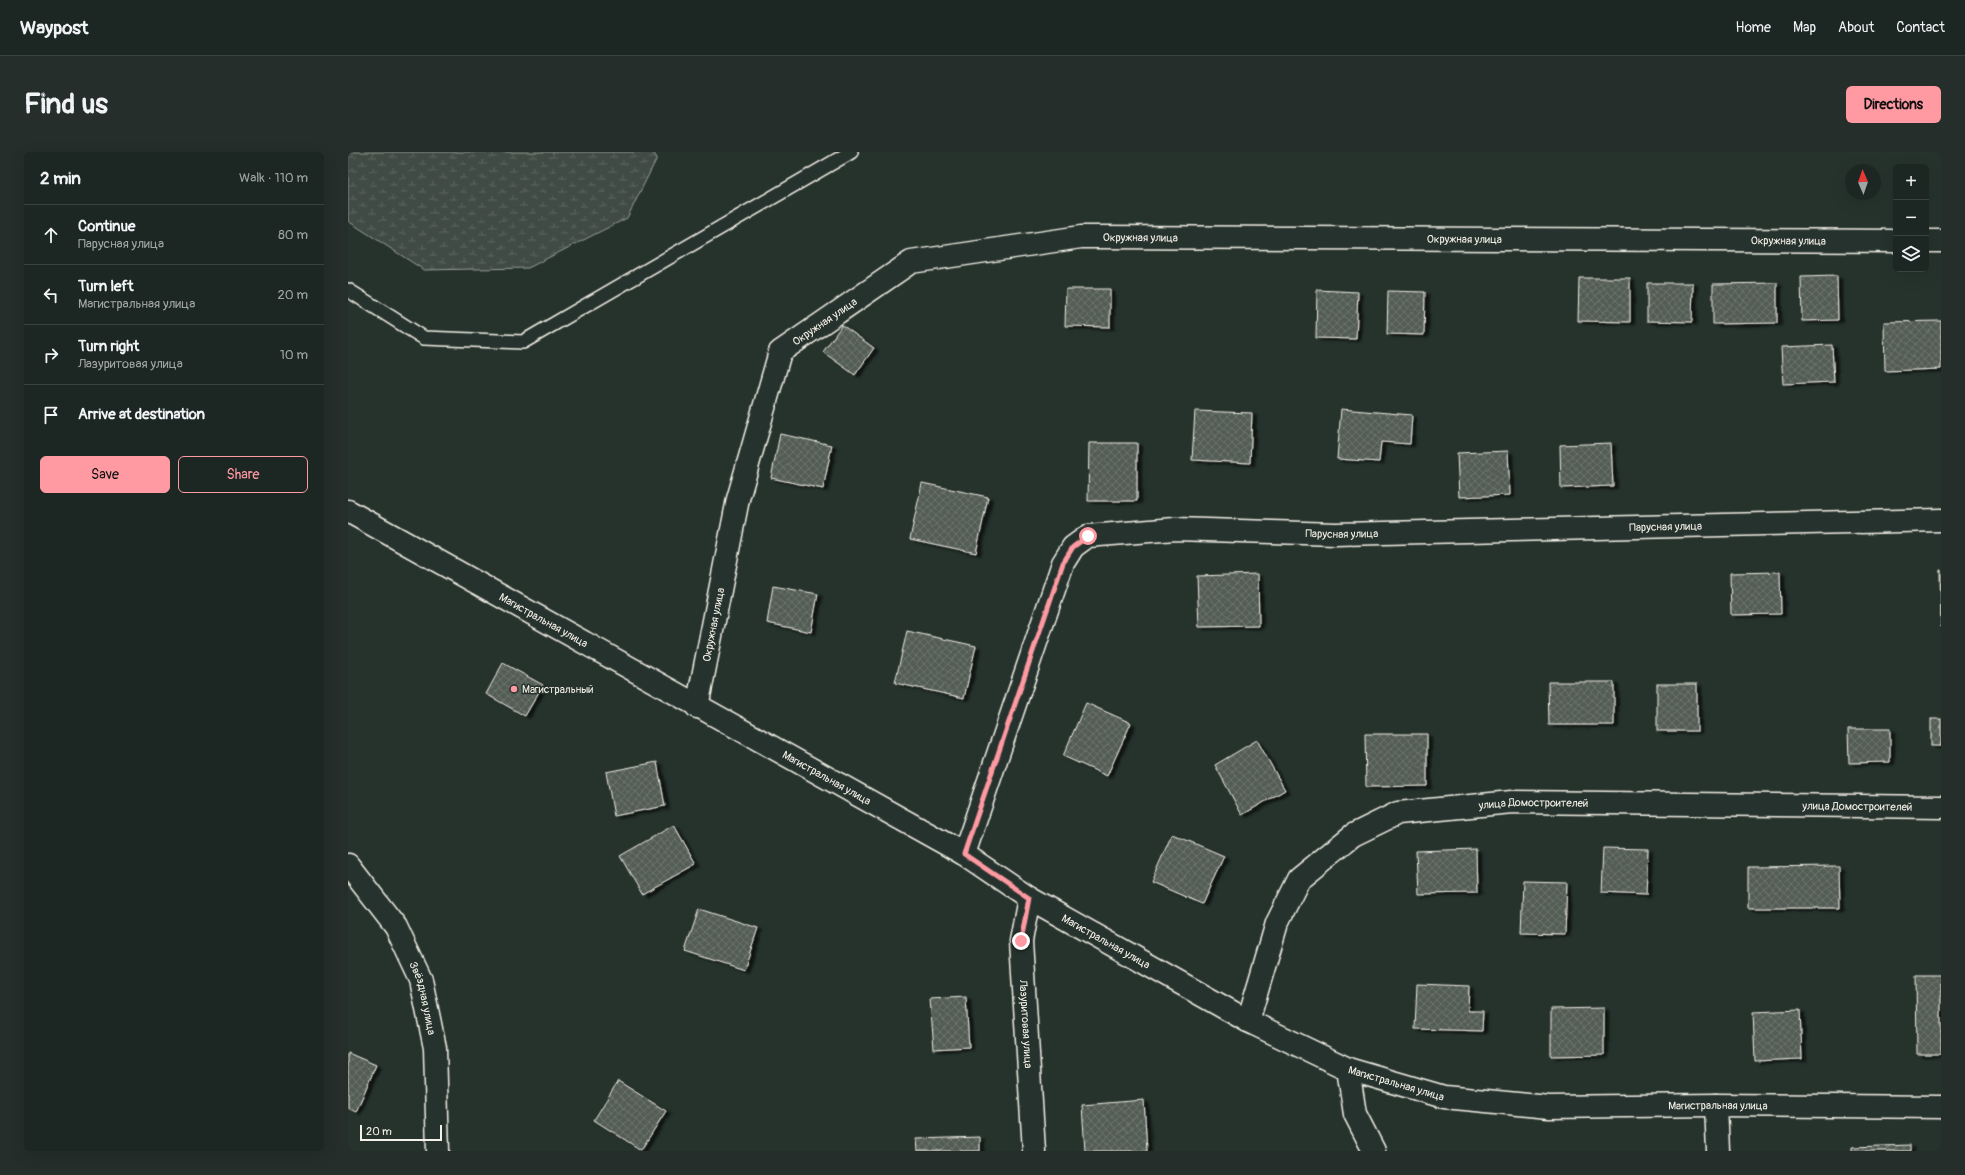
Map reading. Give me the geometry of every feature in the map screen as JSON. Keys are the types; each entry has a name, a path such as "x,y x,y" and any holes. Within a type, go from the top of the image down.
{"street":[{"name":"Окружная улица","path":"697,707 738,499 780,352 911,262 1080,237 1893,241"},
{"path":"1929,241 1941,241"},
{"name":"Магистральная улица","path":"348,511 514,602 697,707 964,854 1029,898 1248,1021 1348,1069 1444,1097 1549,1107 1716,1105 1941,1107"},
{"name":"Парусная улица","path":"964,854 1063,563 1073,547 1088,536 1175,529 1336,534 1941,520"},
{"name":"улица Домостроителей","path":"1248,1021 1277,923 1299,879 1353,835 1398,813 1512,802 1941,807"},
{"name":"Звёздная улица","path":"348,865 396,927 421,980 435,1048 438,1151"},
{"name":"Лазуритовая улица","path":"1029,898 1021,941 1034,1151"},
{"path":"1348,1069 1355,1114 1374,1151"},
{"path":"1716,1105 1718,1151"}],"lane":[{"path":"348,290 424,338 523,342 851,152"}],"green space":[{"path":"348,152 653,152 657,158 627,218 528,268 424,270 348,221"}],"building":[{"path":"1837,276 1838,320 1802,321 1801,277"},
{"path":"1579,278 1630,278 1630,322 1578,321"},
{"path":"1647,283 1693,283 1692,322 1647,321"},
{"path":"1777,283 1777,323 1713,324 1713,284"},
{"path":"1066,289 1110,289 1110,327 1065,326"},
{"path":"1317,290 1358,292 1356,339 1316,338"},
{"path":"1388,291 1425,292 1424,335 1387,334"},
{"path":"1941,321 1941,369 1885,371 1884,322"},
{"path":"842,325 874,348 855,375 823,352"},
{"path":"1832,345 1834,382 1783,384 1781,347"},
{"path":"1341,409 1412,415 1410,444 1381,442 1379,462 1337,459"},
{"path":"1195,411 1252,413 1250,463 1192,460"},
{"path":"780,434 832,445 823,489 771,478"},
{"path":"1089,443 1137,443 1137,501 1088,501"},
{"path":"1611,443 1613,486 1561,488 1560,445"},
{"path":"1508,451 1510,495 1459,497 1457,453"},
{"path":"922,483 988,497 976,553 910,539"},
{"path":"1940,570 1941,570 1941,627"},
{"path":"1780,572 1781,614 1731,615 1730,573"},
{"path":"1258,574 1259,626 1199,627 1197,576"},
{"path":"773,586 818,594 811,632 767,623"},
{"path":"907,631 976,646 964,698 895,683"},
{"name":"Магистральный","path":"503,663 543,685 525,716 486,694"},
{"path":"1548,682 1614,682 1614,725 1549,725"},
{"path":"1657,684 1697,684 1697,731 1657,731"},
{"path":"1086,703 1131,723 1107,776 1063,756"},
{"path":"1931,719 1941,719 1941,746 1931,746"},
{"path":"1848,729 1890,729 1890,762 1849,763"},
{"path":"1365,734 1427,734 1427,786 1366,787"},
{"path":"1257,740 1285,790 1242,815 1215,765"},
{"path":"657,762 665,806 614,816 606,772"},
{"path":"674,825 696,864 642,894 620,856"},
{"path":"1172,834 1224,856 1202,904 1151,882"},
{"path":"1603,848 1648,849 1646,895 1601,893"},
{"path":"1476,849 1477,893 1418,894 1416,851"},
{"path":"1839,866 1840,908 1748,908 1748,867"},
{"path":"1523,881 1567,882 1565,934 1521,933"},
{"path":"699,909 758,928 744,970 685,951"},
{"path":"1916,975 1941,975 1941,1054 1917,1054"},
{"path":"1417,984 1469,986 1468,1011 1483,1011 1482,1031 1415,1029"},
{"path":"966,997 969,1047 934,1049 930,999"},
{"path":"1604,1008 1604,1055 1551,1056 1551,1009"},
{"path":"1800,1010 1802,1059 1755,1061 1753,1012"},
{"path":"348,1053 376,1065 356,1112 348,1108"},
{"path":"618,1081 666,1111 641,1150 594,1120"},
{"path":"1144,1100 1147,1151 1085,1151 1082,1105"},
{"path":"980,1137 980,1151 917,1151 916,1139"},
{"path":"1910,1145 1910,1151 1852,1151 1852,1147"}],"place":[{"name":"Магистральный","path":"514,689"}],"route":[{"path":"1021,941 1029,898 964,854 1063,563 1073,547 1088,536"}]}
